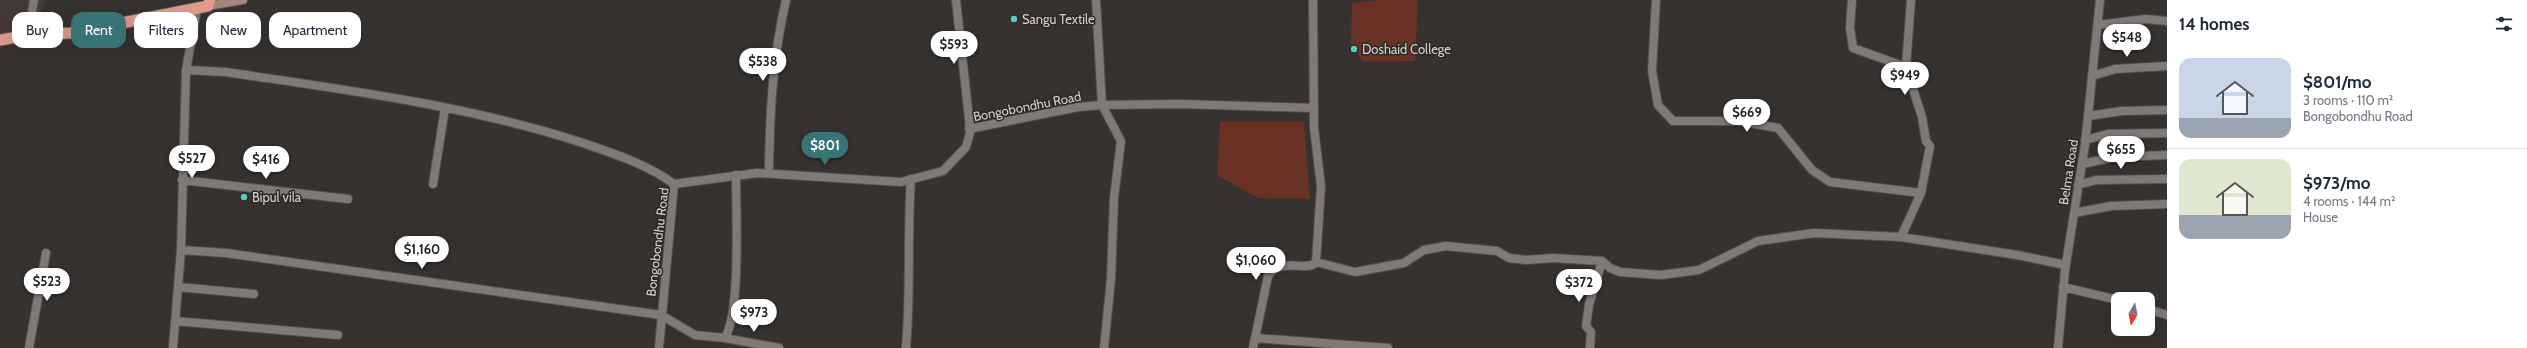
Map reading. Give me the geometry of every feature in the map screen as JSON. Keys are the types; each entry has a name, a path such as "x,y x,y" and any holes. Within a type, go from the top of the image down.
{"highway":[{"path":"63,33 197,9 209,3"},
{"path":"0,40 12,38"}],"main road":[{"path":"209,3 243,0"}],"street":[{"path":"32,12 34,0"},
{"path":"768,167 770,104 778,35 786,0"},
{"path":"956,0 969,129"},
{"path":"1096,0 1102,105 1121,141 1114,198 1111,279 1104,348"},
{"path":"1313,0 1314,108 1321,186 1316,262"},
{"path":"1656,0 1652,71 1658,105 1673,121 1739,121 1778,128 1812,170 1830,182 1921,193"},
{"path":"1852,0 1850,28 1853,48 1906,67"},
{"path":"1901,238 1921,193 1930,146 1926,141 1922,117 1906,67 1912,0"},
{"name":"Belma Road","path":"2058,348 2063,287 2082,164 2100,0"},
{"path":"173,348 181,250 186,70 197,9"},
{"path":"2098,25 2146,19 2167,21"},
{"path":"2092,76 2115,68 2167,66"},
{"path":"186,70 234,74 482,114 542,130 605,150 660,173 674,184"},
{"name":"Bongobondhu Road","path":"659,348 674,184 757,173 901,182 943,171 966,147 969,129 1078,107 1102,105 1180,104 1314,108"},
{"path":"433,184 445,108"},
{"path":"2088,116 2122,111 2167,110"},
{"path":"2085,140 2108,134 2167,133"},
{"path":"2082,164 2115,157 2167,155"},
{"path":"725,338 732,316 736,264 736,175"},
{"path":"2078,185 2096,180 2167,178"},
{"path":"906,348 910,304 907,242 911,179"},
{"path":"182,180 348,199"},
{"path":"2074,213 2111,206 2167,204"},
{"path":"1253,348 1268,276 1273,269 1282,265 1311,265 1316,262 1355,272 1404,263 1424,250 1446,246 1497,251 1509,258 1526,260 1553,258 1602,262 1615,270 1636,275 1661,275 1699,270 1758,241 1814,233 1901,238 2017,255 2066,265"},
{"path":"181,250 226,253 661,315 695,335 725,338 779,348"},
{"path":"29,348 46,253"},
{"path":"1590,348 1591,332 1586,326 1589,305 1602,262"},
{"path":"178,287 254,294"},
{"path":"2063,287 2111,298"},
{"path":"2155,311 2167,315"},
{"path":"175,321 338,335"},
{"path":"1255,338 1388,348"}],"shaded area":[{"path":"0,0 45,0 42,12 12,12 12,34 0,37"},
{"path":"1383,0 1418,0 1415,61 1363,62 1351,43 1352,3"},
{"path":"1220,122 1304,122 1310,199 1258,198 1217,175"}],"place":[{"name":"Sangu Textile","path":"1014,19"},
{"name":"Doshaid College","path":"1354,49"},
{"name":"Bipul vila","path":"244,197"}]}
